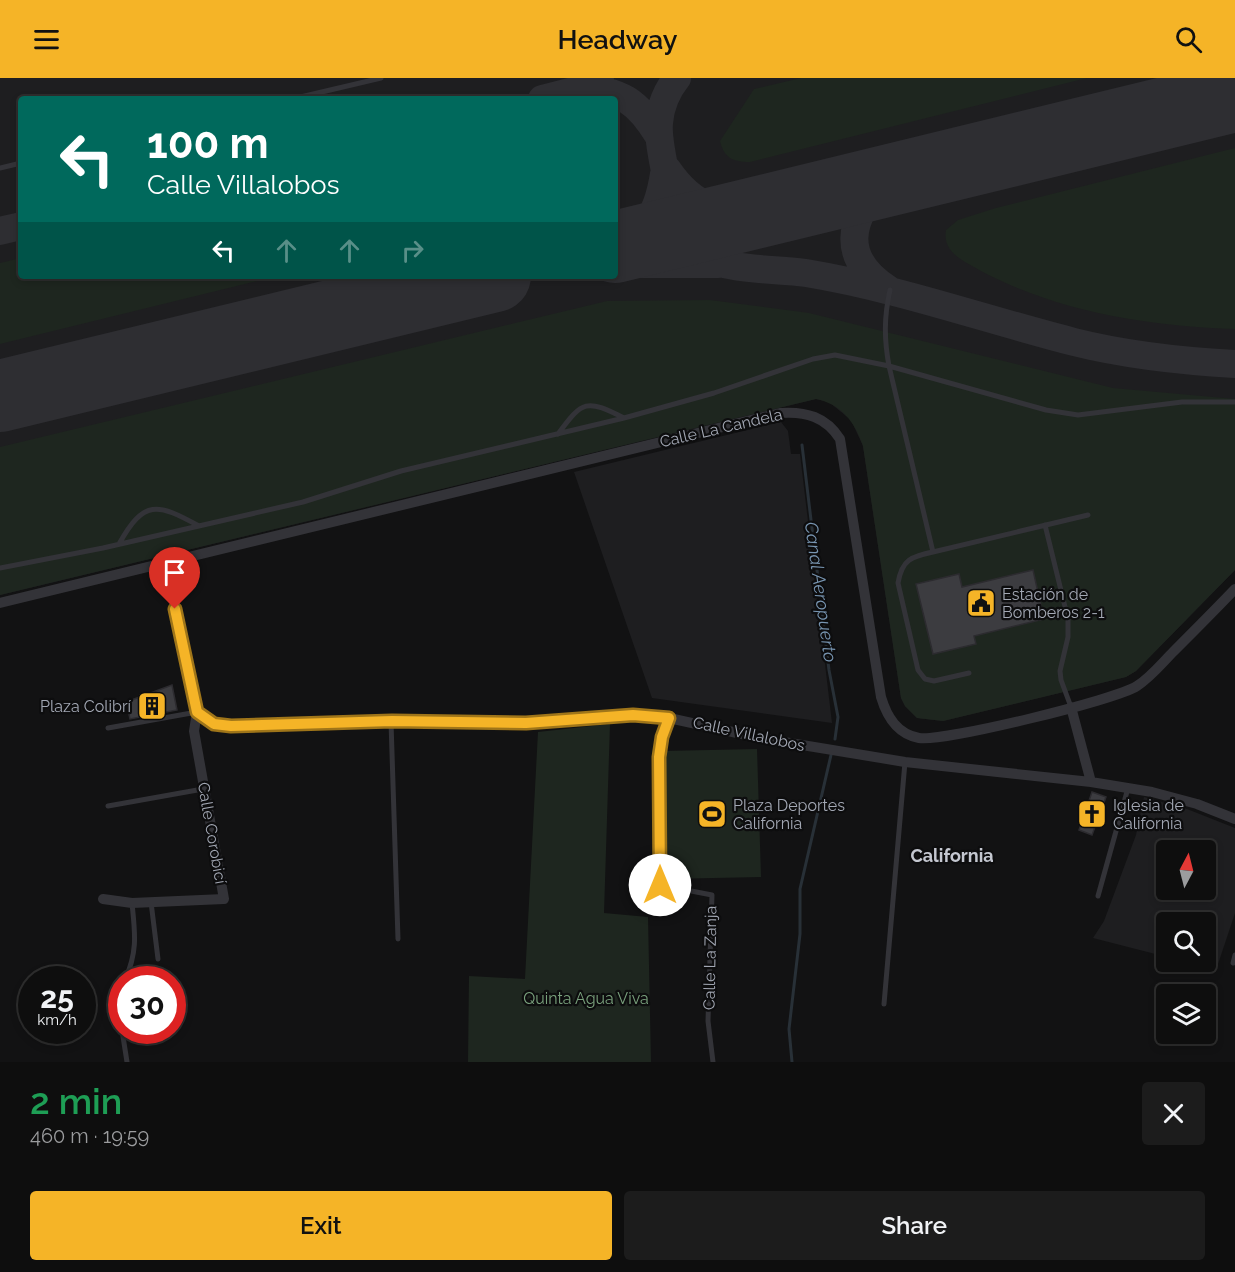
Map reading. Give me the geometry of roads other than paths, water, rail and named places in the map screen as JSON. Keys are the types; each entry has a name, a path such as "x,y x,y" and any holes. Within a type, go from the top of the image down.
{"street":[{"name":"Calle La Candela","path":"0,603 780,413 802,412 828,424 840,440 881,697 890,719 898,728 919,738 942,737 1071,707 1111,697 1137,686 1235,590"},
{"path":"166,563 197,712"},
{"path":"1071,707 1091,782"},
{"name":"Calle Villalobos","path":"197,712 214,724 231,726 392,721 526,723 633,715 669,718 760,738 905,762 1091,782 1175,798 1235,819"},
{"name":"Calle Corobicí","path":"102,899 132,903 224,899 194,731 197,712"},
{"name":"Calle La Zanja","path":"660,885 659,757 662,737 669,718"}],"lane":[{"path":"305,96 381,78"},
{"path":"0,168 18,164"},
{"path":"890,290 885,313 884,335 889,366 933,552"},
{"path":"0,568 119,544 303,502 401,471 624,418 714,393 813,359 835,355 889,366 1046,410 1078,415 1182,402 1235,402"},
{"path":"558,434 572,414 584,405 594,405 624,418"},
{"path":"119,544 136,517 148,510 162,509 174,512 200,526"},
{"path":"969,673 934,681 925,679 918,670 898,583 900,568 912,557 1088,515"},
{"path":"1046,525 1068,619 1068,637 1060,671 1071,707"},
{"path":"108,728 197,712"},
{"path":"392,721 398,939"},
{"path":"885,1004 905,762"},
{"path":"108,806 203,789"},
{"path":"1098,896 1128,789"},
{"name":"Calle La Zanja","path":"660,885 712,895 708,1020 713,1062"},
{"path":"151,902 159,959"},
{"path":"132,903 136,949 132,966"},
{"path":"1233,963 1235,955"},
{"path":"124,1044 127,1062"}],"waterway":[{"name":"Canal Aeropuerto","path":"802,445 829,670 838,717 835,739"},
{"path":"792,1062 789,1029 800,934 800,889 831,755"}],"place":[{"name":"Estación de Bomberos 2-1","path":"981,603"},
{"name":"Plaza Colibrí","path":"152,706"},
{"name":"Plaza Deportes California","path":"712,814"},
{"name":"Iglesia de California","path":"1092,814"}],"district":[{"name":"California","path":"952,855"}],"park label":[{"name":"Quinta Agua Viva","path":"586,998"}]}
